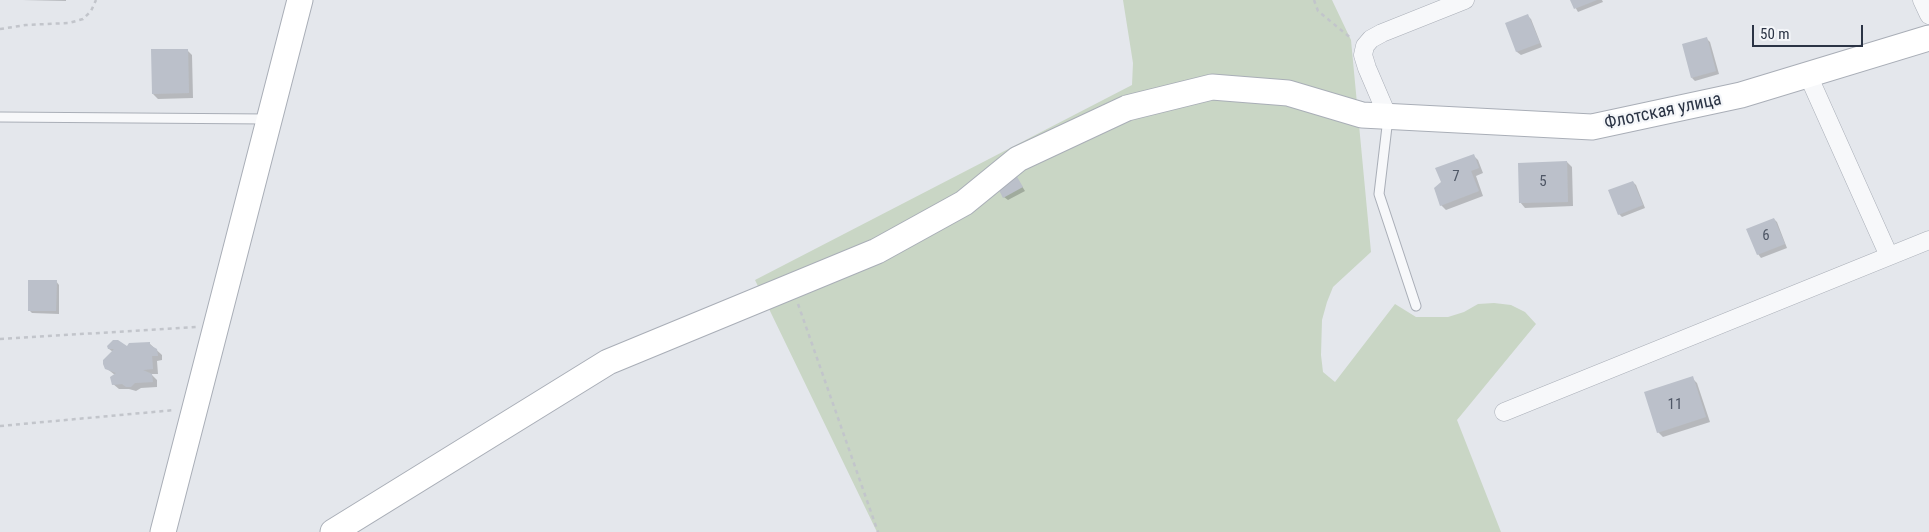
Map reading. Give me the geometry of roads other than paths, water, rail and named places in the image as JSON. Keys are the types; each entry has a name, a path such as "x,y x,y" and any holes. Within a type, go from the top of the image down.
{"street":[{"path":"163,532 300,0"},
{"path":"1388,116 1366,68 1363,55 1365,46 1371,39 1465,0"},
{"path":"1922,0 1929,15"},
{"name":"Флотская улица","path":"333,532 608,362 877,251 964,203 1018,159 1126,108 1212,87 1288,93 1362,115 1592,127 1741,95 1929,38"},
{"path":"1808,75 1889,256"},
{"path":"1504,412 1929,240"}],"lane":[{"path":"1388,116 1379,194 1416,306"},
{"path":"0,117 269,119"}]}
